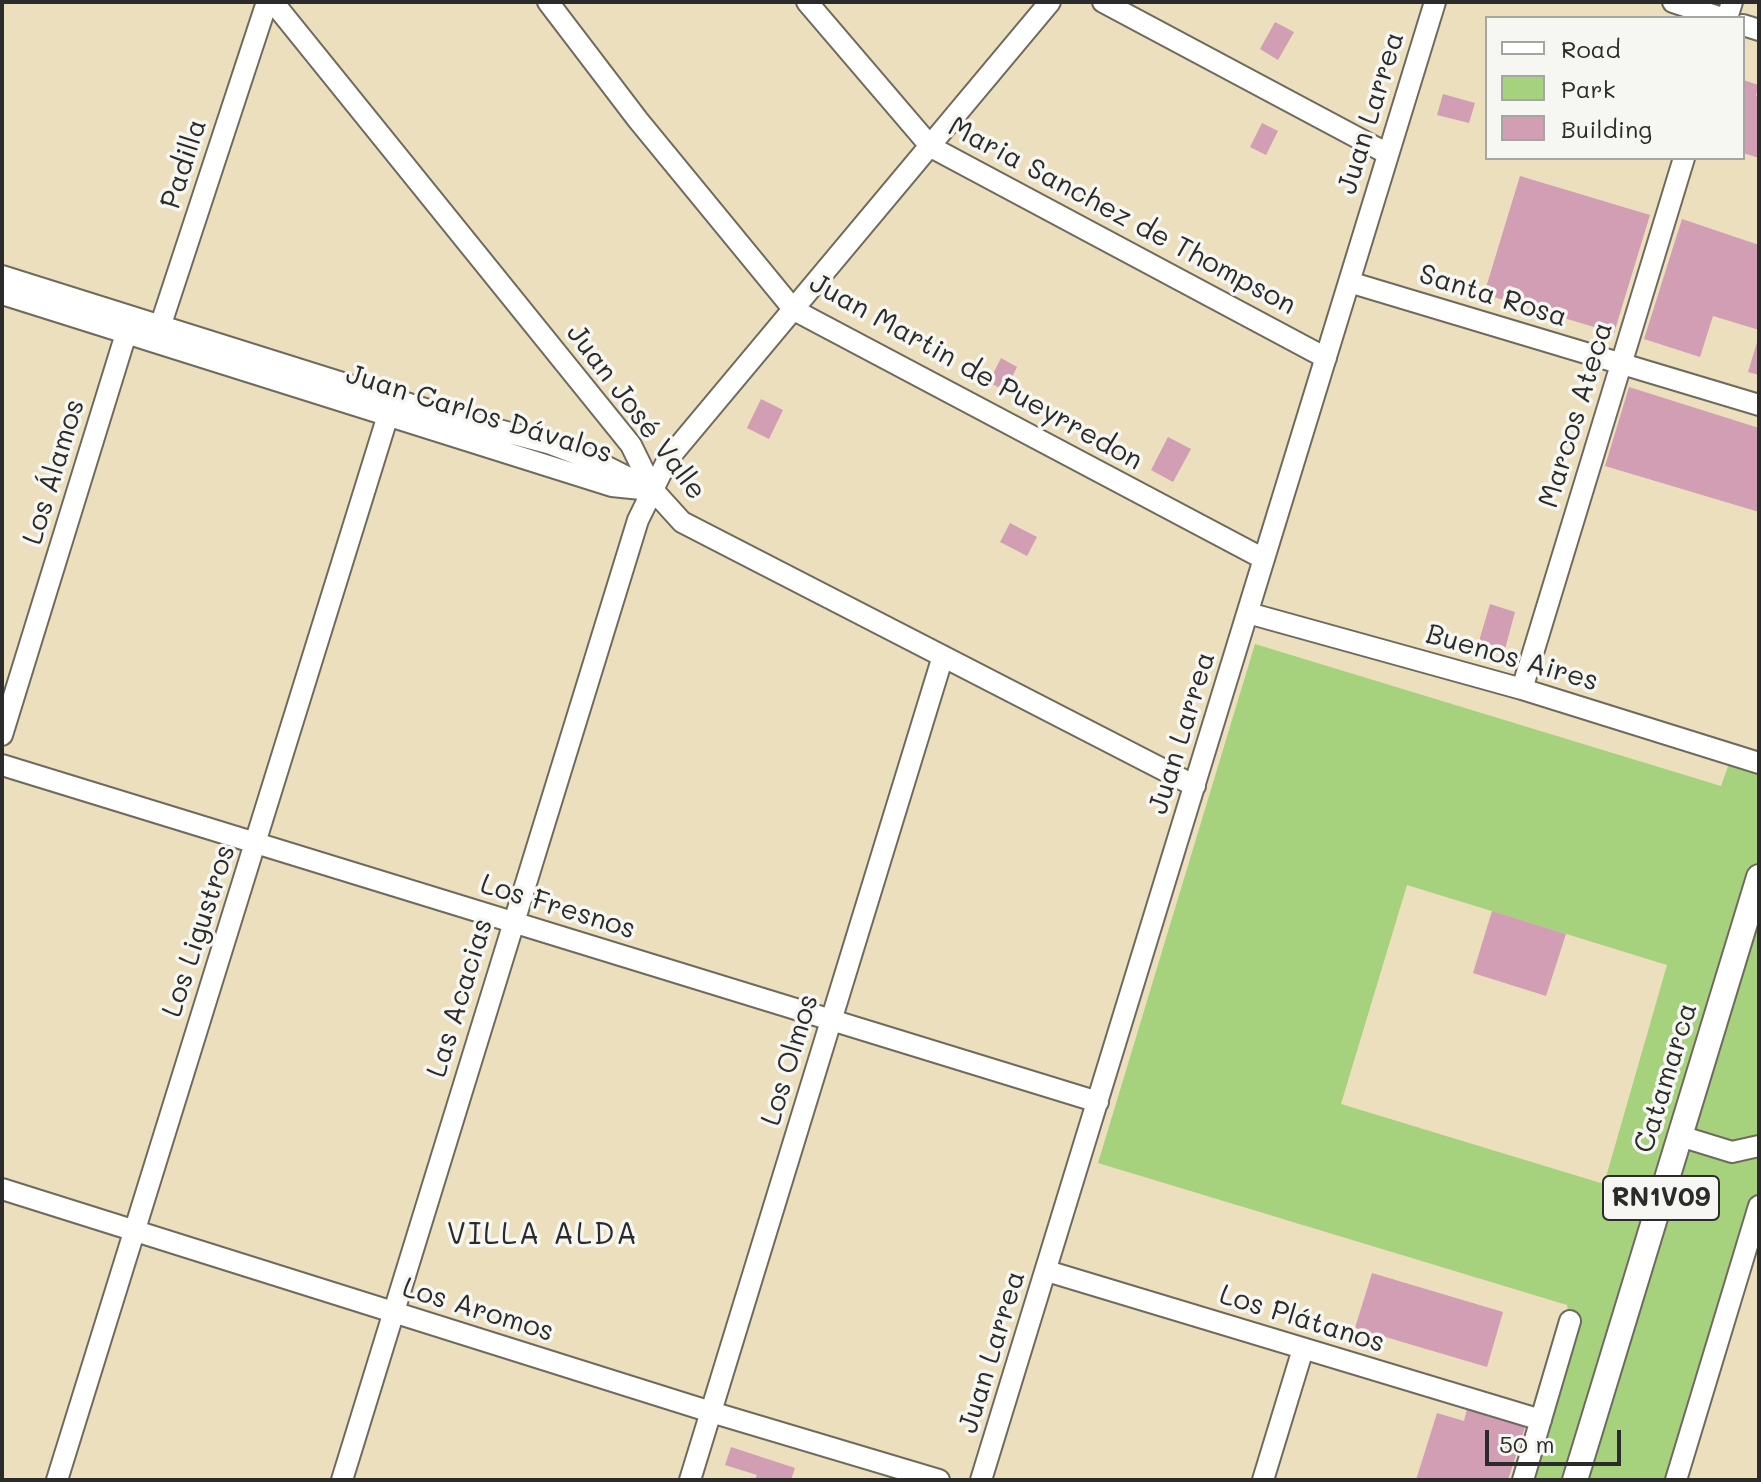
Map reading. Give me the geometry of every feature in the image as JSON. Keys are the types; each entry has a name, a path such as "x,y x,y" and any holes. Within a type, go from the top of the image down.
{"main road":[{"name":"Catamarca","path":"1575,1480 1759,877"}],"street":[{"name":"Padilla","path":"158,334 270,2"},
{"name":"Juan José Valle","path":"270,2 631,445 653,490 682,522 1195,786"},
{"name":"Juan Martin de Pueyrredon","path":"548,2 638,120 794,310 1264,559"},
{"name":"Maria Sanchez de Thompson","path":"807,2 931,147 1326,358"},
{"name":"Las Acacias","path":"342,1480 638,520 668,459 1050,2"},
{"path":"1103,2 1388,154"},
{"name":"Juan Larrea","path":"981,1480 1435,2"},
{"path":"1673,2 1718,16"},
{"name":"Marcos Ateca","path":"1522,689 1683,160"},
{"name":"Juan Carlos Dávalos","path":"2,276 129,325"},
{"name":"Santa Rosa","path":"1349,282 1759,405"},
{"name":"Juan Carlos Dávalos","path":"2,294 129,325 390,406 612,486 653,490"},
{"name":"Los Álamos","path":"2,735 129,325"},
{"name":"Los Ligustros","path":"57,1480 390,406"},
{"name":"Buenos Aires","path":"1248,613 1522,689 1759,763"},
{"name":"Los Olmos","path":"690,1480 943,656"},
{"name":"Los Fresnos","path":"2,765 1098,1102"},
{"path":"1680,1136 1732,1152 1759,1146"},
{"name":"Los Aromos","path":"2,1189 711,1412 939,1480"},
{"path":"1676,1480 1759,1206"},
{"name":"Los Plátanos","path":"1047,1271 1541,1420"},
{"path":"1523,1480 1570,1321"},
{"path":"1263,1480 1303,1349"}],"green space":[{"path":"1255,644 1721,786 1732,755 1759,763 1759,1206 1676,1480 1523,1480 1570,1321 1567,1305 1098,1163","holes":["1407,885 1667,965 1604,1184 1341,1104"]}],"building":[{"path":"1275,22 1294,32 1278,60 1260,49"},
{"path":"1745,81 1759,85 1756,96 1759,97 1759,158 1745,154"},
{"path":"1443,94 1475,103 1469,123 1437,115"},
{"path":"1262,123 1278,131 1266,155 1250,147"},
{"path":"1520,176 1650,215 1614,333 1484,294"},
{"path":"1682,219 1759,245 1759,330 1713,316 1700,357 1644,339"},
{"path":"1759,339 1759,375 1748,372"},
{"path":"1001,358 1017,367 1005,391 989,382"},
{"path":"1629,387 1759,428 1759,512 1605,466"},
{"path":"761,399 783,410 769,439 747,428"},
{"path":"1168,437 1191,449 1173,482 1151,470"},
{"path":"1010,523 1037,537 1027,556 1000,542"},
{"path":"1490,604 1515,612 1505,649 1479,641"},
{"path":"1492,911 1566,934 1546,996 1473,973"},
{"path":"1372,1273 1503,1312 1487,1367 1355,1328"},
{"path":"1467,1409 1525,1427 1508,1480 1416,1480 1437,1413 1464,1421"},
{"path":"731,1447 795,1468 791,1480 755,1480 757,1475 725,1465"}],"district":[{"name":"VILLA ALDA","path":"543,1235"}]}
